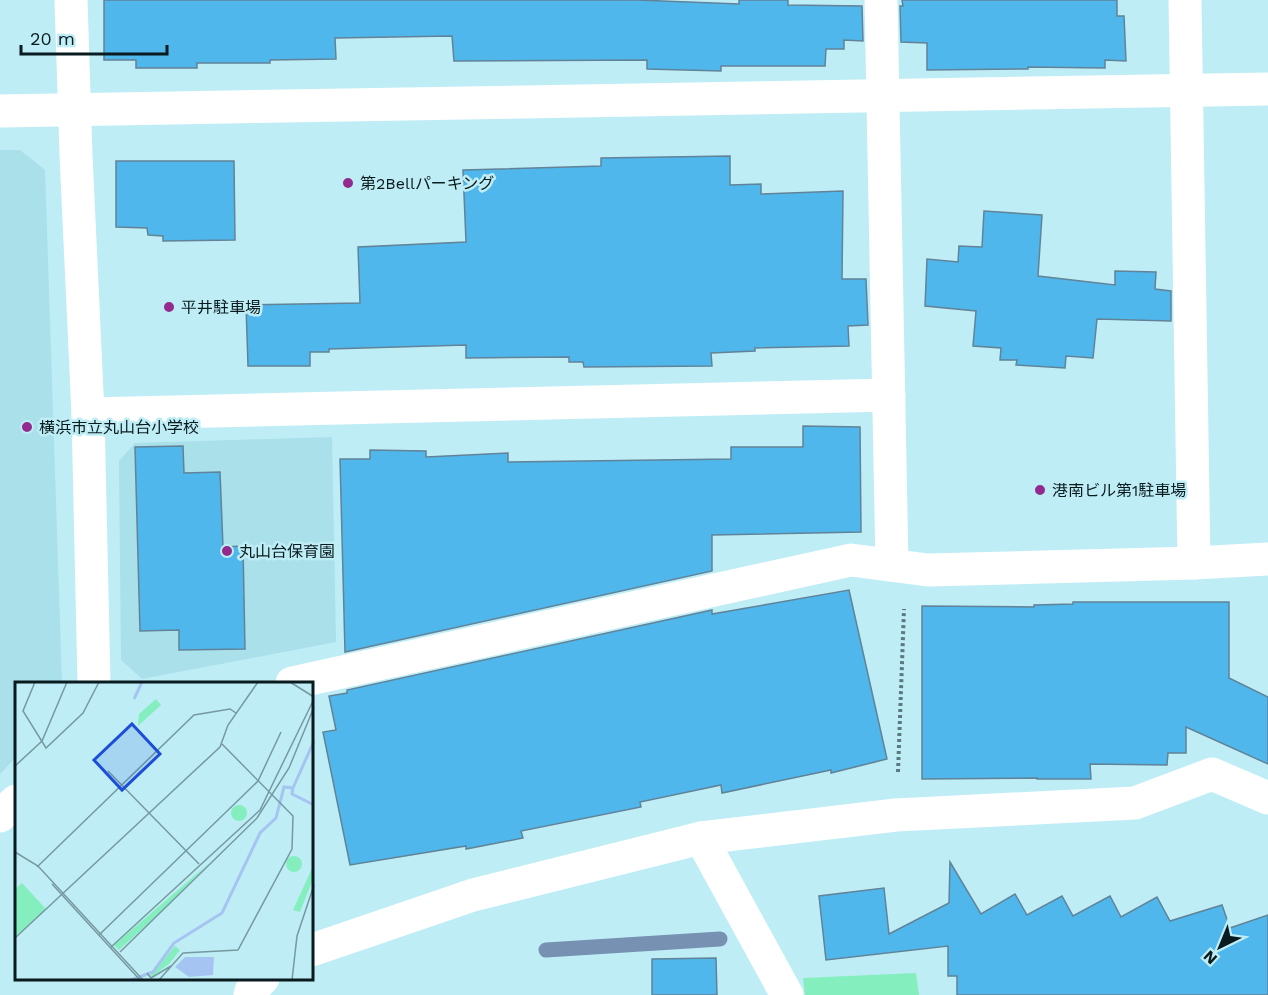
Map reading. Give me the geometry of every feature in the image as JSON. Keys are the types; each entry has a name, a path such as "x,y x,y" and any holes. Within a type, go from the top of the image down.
{"street":[{"path":"71,0 87,414 94,682"},
{"path":"881,0 892,565"},
{"path":"1185,0 1194,563"},
{"path":"0,111 1268,89"},
{"path":"87,414 889,395"},
{"path":"297,682 851,560 928,570 1268,559"},
{"path":"314,949 473,896 701,838 897,815 1135,803 1212,774 1268,798"},
{"path":"701,838 787,995"}],"path":[{"path":"892,565 905,600 897,815"}],"shaded area":[{"name":"横浜市立丸山台小学校","path":"0,150 20,150 45,170 62,682 15,682 15,758 0,774"},
{"name":"丸山台保育園","path":"332,437 336,642 142,679 121,660 119,461 135,443"}],"green space":[{"path":"916,973 919,995 805,995 803,978"}],"building":[{"path":"104,0 637,0 739,4 739,0 788,0 788,5 862,6 863,41 844,40 844,49 826,49 825,66 721,66 721,71 647,69 647,60 454,61 452,36 335,38 336,59 270,60 270,63 197,63 197,68 136,68 136,60 104,60"},
{"path":"902,0 1117,0 1117,16 1124,16 1126,61 1105,60 1105,68 1028,67 1028,69 927,70 927,43 901,42 900,6 903,6"},
{"path":"730,156 730,185 761,184 761,194 843,191 842,279 866,279 868,325 848,326 849,346 755,348 755,351 711,353 712,366 584,367 583,362 569,362 569,357 466,358 466,345 329,349 329,352 310,352 310,366 248,366 246,305 360,303 358,247 466,242 463,170 601,166 601,158"},
{"path":"116,161 234,161 235,240 163,241 163,236 148,235 147,228 116,227"},
{"path":"984,211 1042,215 1038,276 1115,285 1115,271 1156,272 1155,289 1171,291 1171,321 1097,319 1093,358 1066,356 1065,368 1016,365 1017,360 1000,360 1001,348 973,346 976,311 925,306 927,259 958,262 959,246 982,247"},
{"path":"803,426 860,427 861,532 712,535 712,571 345,652 340,459 370,459 370,450 426,451 426,457 508,453 508,462 731,459 731,447 803,447"},
{"path":"183,446 184,473 220,472 223,547 243,546 245,649 179,650 179,630 140,631 135,447"},
{"path":"849,590 887,759 831,773 831,770 722,793 721,785 640,802 641,807 521,831 523,838 466,849 466,846 350,865 323,732 336,730 329,696 347,693 347,690 712,610 712,614"},
{"path":"1073,602 1229,602 1229,678 1268,697 1268,764 1186,727 1186,753 1168,753 1167,765 1090,764 1091,779 922,779 922,606 1034,607 1034,605 1073,604"},
{"path":"950,862 981,914 1015,894 1027,915 1062,896 1073,916 1110,896 1121,917 1157,897 1170,921 1222,905 1230,928 1268,915 1268,995 957,995 957,976 948,976 948,946 826,960 819,896 884,888 889,934 949,903"},
{"path":"716,958 717,995 652,995 652,959"}],"waterway":[{"path":"546,950 720,939"}],"place":[{"name":"第2Bellパーキング","path":"348,183"},
{"name":"平井駐車場","path":"169,307"},
{"name":"横浜市立丸山台小学校","path":"27,427"},
{"name":"港南ビル第1駐車場","path":"1040,490"},
{"name":"丸山台保育園","path":"227,551"}]}
